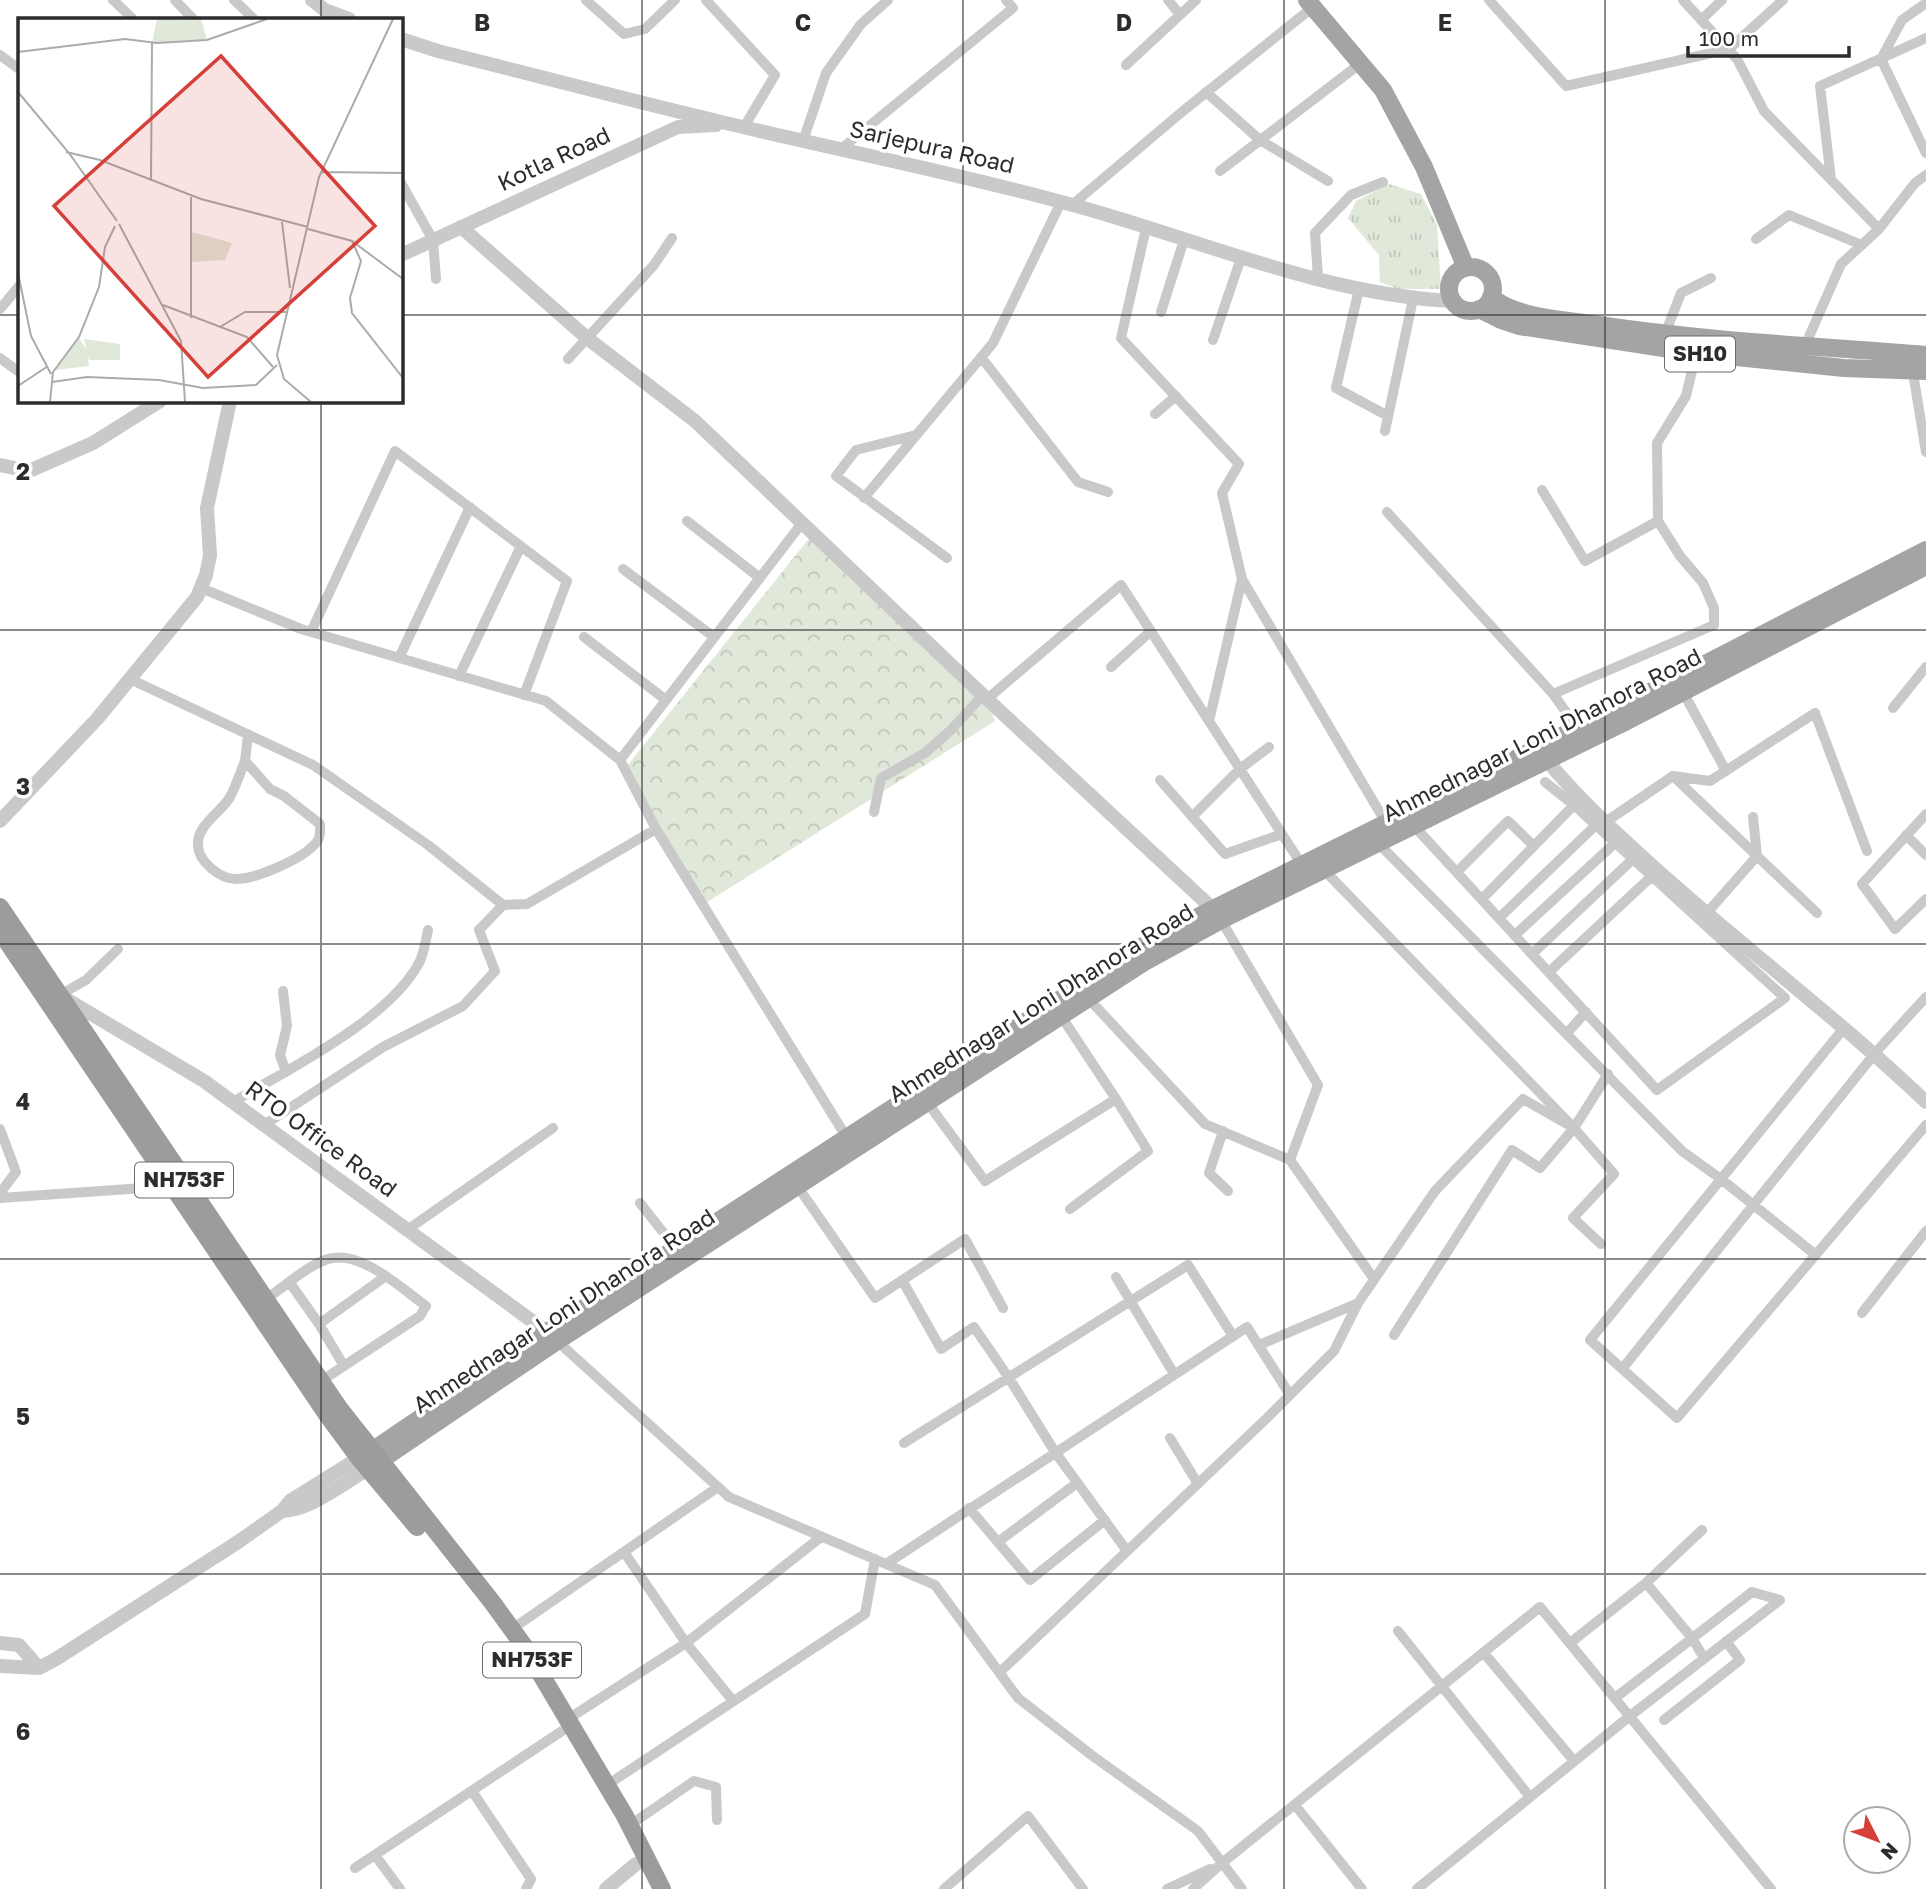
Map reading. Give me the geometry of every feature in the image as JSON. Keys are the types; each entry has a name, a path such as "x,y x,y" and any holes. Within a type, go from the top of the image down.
{"highway":[{"name":"NH753F","path":"0,907 321,1381 370,1460 512,1629 565,1725 649,1889"},
{"name":"NH753F","path":"0,931 172,1186 370,1460 483,1609 607,1785 662,1889"}],"main road":[{"path":"1310,4 1383,90 1424,167 1466,268"},
{"path":"1475,267 1489,277 1492,285 1485,303 1469,311 1452,301 1448,291 1456,272 1475,267"},
{"name":"SH10","path":"1485,303 1501,320 1544,331 1698,345 1804,348 1919,363"},
{"name":"SH10","path":"1485,303 1542,316 1665,334 1698,345 1844,368 1919,363"},
{"name":"Ahmednagar Loni Dhanora Road","path":"370,1460 677,1250 1141,947 1325,871 1380,844 1541,753 1577,727 1926,550"},
{"name":"Ahmednagar Loni Dhanora Road","path":"552,1337 798,1187 1217,914 1302,865 1386,823 1682,692 1926,566"}],"street":[{"path":"113,0 132,18"},
{"path":"175,0 192,18"},
{"path":"234,0 253,18"},
{"path":"312,0 347,18"},
{"path":"593,2 624,34 645,29 675,0"},
{"path":"706,0 775,75 738,126"},
{"path":"803,141 827,73 860,24 888,0"},
{"path":"841,149 1013,8 1006,0"},
{"path":"1168,0 1180,15"},
{"path":"1126,65 1196,0"},
{"path":"1489,0 1566,86 1729,49 1777,2"},
{"path":"1683,0 1737,59 1764,111 1880,229"},
{"path":"1701,20 1722,0"},
{"path":"1881,60 1902,20 1926,3"},
{"path":"864,498 993,343 1067,203 1206,92 1310,4"},
{"name":"Sarjepura Road","path":"402,38 438,51 738,126 978,180 1067,203 1241,258 1359,289 1413,299 1452,301"},
{"path":"1831,179 1820,86 1926,38"},
{"path":"0,55 18,68"},
{"path":"1881,60 1926,153"},
{"path":"1220,171 1361,63"},
{"path":"1206,92 1259,141 1328,181"},
{"name":"Kotla Road","path":"402,255 678,127 738,126"},
{"path":"1804,348 1841,264 1880,229 1915,183 1926,175"},
{"path":"1318,278 1315,233 1351,195 1383,181"},
{"path":"402,185 433,240 436,279"},
{"path":"1756,239 1789,215 1862,245"},
{"path":"461,227 587,338 695,421 1217,914 1318,1085 1290,1160"},
{"path":"1146,228 1121,338 1239,464 1222,493 1242,579 1386,823"},
{"path":"568,359 654,265 672,238"},
{"path":"1161,312 1184,240"},
{"path":"1213,340 1241,258"},
{"path":"1665,334 1681,293 1711,278"},
{"path":"0,308 18,287"},
{"path":"1359,289 1336,388 1388,416"},
{"path":"1385,431 1413,299"},
{"path":"1553,694 1714,625 1713,608 1703,583 1680,556 1658,521 1657,443 1686,396 1698,345"},
{"path":"981,357 1078,482 1108,492"},
{"path":"0,358 18,371"},
{"path":"1919,363 1925,446"},
{"path":"1155,414 1176,396"},
{"path":"0,465 29,471 93,443 158,402"},
{"path":"0,821 97,719 197,597 210,555 207,508 230,402"},
{"path":"916,435 856,450 836,476 947,558"},
{"path":"311,632 395,451 567,581 524,695"},
{"path":"1542,490 1585,561 1658,521"},
{"path":"399,658 470,507"},
{"path":"1387,512 1553,694 1577,727"},
{"path":"687,521 760,578"},
{"path":"620,760 802,523"},
{"path":"459,676 522,546"},
{"path":"623,569 715,637"},
{"path":"1209,721 1242,579"},
{"path":"874,812 881,778 925,753 985,697 1121,585 1302,865"},
{"path":"201,588 311,632 546,701 620,760 656,830 847,1138"},
{"path":"1111,667 1151,631"},
{"path":"584,637 666,700"},
{"path":"1893,708 1926,667"},
{"path":"130,679 313,765 428,845 503,905 527,904 656,830"},
{"path":"1682,692 1726,771"},
{"path":"1499,918 1600,824 1673,776 1710,782 1815,713 1867,851"},
{"path":"245,761 270,789 310,814 320,824 320,835 316,844 298,857 267,872 237,879 218,874 210,868 197,845 202,831 230,798 245,761 248,735"},
{"path":"1192,817 1240,769 1269,747"},
{"path":"1414,826 1657,1090 1785,998 1615,843 1541,753"},
{"path":"1673,776 1817,914"},
{"path":"1160,780 1225,854 1282,834"},
{"path":"1545,782 1600,824 1875,1053 1926,1102"},
{"path":"1482,899 1574,805"},
{"path":"1926,814 1862,884 1895,929 1926,899"},
{"path":"1706,914 1757,856 1753,817"},
{"path":"1457,872 1508,821 1534,846"},
{"path":"1906,835 1926,855"},
{"path":"1515,935 1615,843"},
{"path":"1380,844 1682,1151 1754,1204 1816,1255"},
{"path":"1532,954 1633,859"},
{"path":"1325,871 1574,1128 1614,1174 1573,1218 1601,1244"},
{"path":"1549,972 1652,876"},
{"path":"264,1125 383,1047 463,1006 495,971 479,930 503,905"},
{"path":"233,1102 286,1072 354,1028 383,1005 407,980 421,960 428,930"},
{"path":"60,995 86,980 118,949"},
{"path":"283,991 287,1026 280,1055 286,1072"},
{"name":"RTO Office Road","path":"60,995 204,1081 552,1337"},
{"path":"1622,1369 1875,1053 1926,997"},
{"path":"1088,998 1205,1124 1290,1160 1374,1279"},
{"path":"1567,1033 1586,1012"},
{"path":"1060,1016 1149,1151 1070,1209"},
{"path":"1844,1028 1590,1340 1677,1419 1926,1125"},
{"path":"1394,1335 1512,1150 1540,1168 1574,1128 1608,1074"},
{"path":"927,1102 985,1181 1116,1099"},
{"path":"1000,1672 1334,1351 1357,1303 1435,1191 1522,1099 1574,1128"},
{"path":"407,1230 553,1128"},
{"path":"0,1129 16,1172 0,1196"},
{"path":"1223,1131 1209,1173 1228,1191"},
{"path":"0,1196 172,1186"},
{"path":"798,1187 875,1298 965,1239 1003,1308"},
{"path":"640,1203 677,1250"},
{"path":"1862,1313 1926,1231"},
{"path":"265,1300 327,1259 339,1257 372,1267 426,1306 420,1316 321,1381"},
{"path":"904,1443 1188,1265 1233,1336"},
{"path":"319,1324 386,1276"},
{"path":"1116,1277 1174,1374"},
{"path":"902,1280 941,1349 974,1327 1055,1452 1127,1552"},
{"path":"290,1283 344,1366"},
{"path":"1259,1345 1357,1303"},
{"path":"607,1785 865,1614 881,1562 969,1508 1247,1326 1290,1395"},
{"path":"552,1337 729,1497 935,1584 1018,1698 1094,1757 1198,1831 1242,1889"},
{"path":"1170,1438 1198,1484"},
{"path":"0,1667 39,1668 134,1610 282,1511 295,1511 308,1504 370,1460"},
{"path":"998,1542 1077,1483"},
{"path":"512,1629 718,1487"},
{"path":"969,1508 1030,1580 1105,1520"},
{"path":"1570,1643 1646,1583 1702,1530"},
{"path":"355,1868 686,1643 821,1536"},
{"path":"624,1552 686,1643 733,1702"},
{"path":"1646,1583 1692,1638 1704,1658"},
{"path":"1417,1889 1630,1716 1780,1600 1752,1592 1615,1698"},
{"path":"1193,1889 1540,1607 1771,1889"},
{"path":"1398,1631 1530,1797"},
{"path":"1664,1720 1740,1660 1726,1642"},
{"path":"0,1643 19,1645 39,1668"},
{"path":"1484,1653 1574,1761"},
{"path":"1686,1672 1702,1690"},
{"path":"630,1825 694,1781 716,1787 717,1820"},
{"path":"472,1791 531,1879 526,1889"},
{"path":"1295,1805 1362,1889"},
{"path":"944,1889 1028,1816 1083,1889"},
{"path":"375,1855 400,1889"},
{"path":"1167,1889 1222,1863"},
{"path":"606,1889 636,1864"}],"green space":[{"path":"1389,184 1421,194 1437,225 1441,289 1398,289 1380,282 1379,255 1348,218 1356,201"},
{"path":"815,531 987,699 995,721 701,906 627,766"}]}
